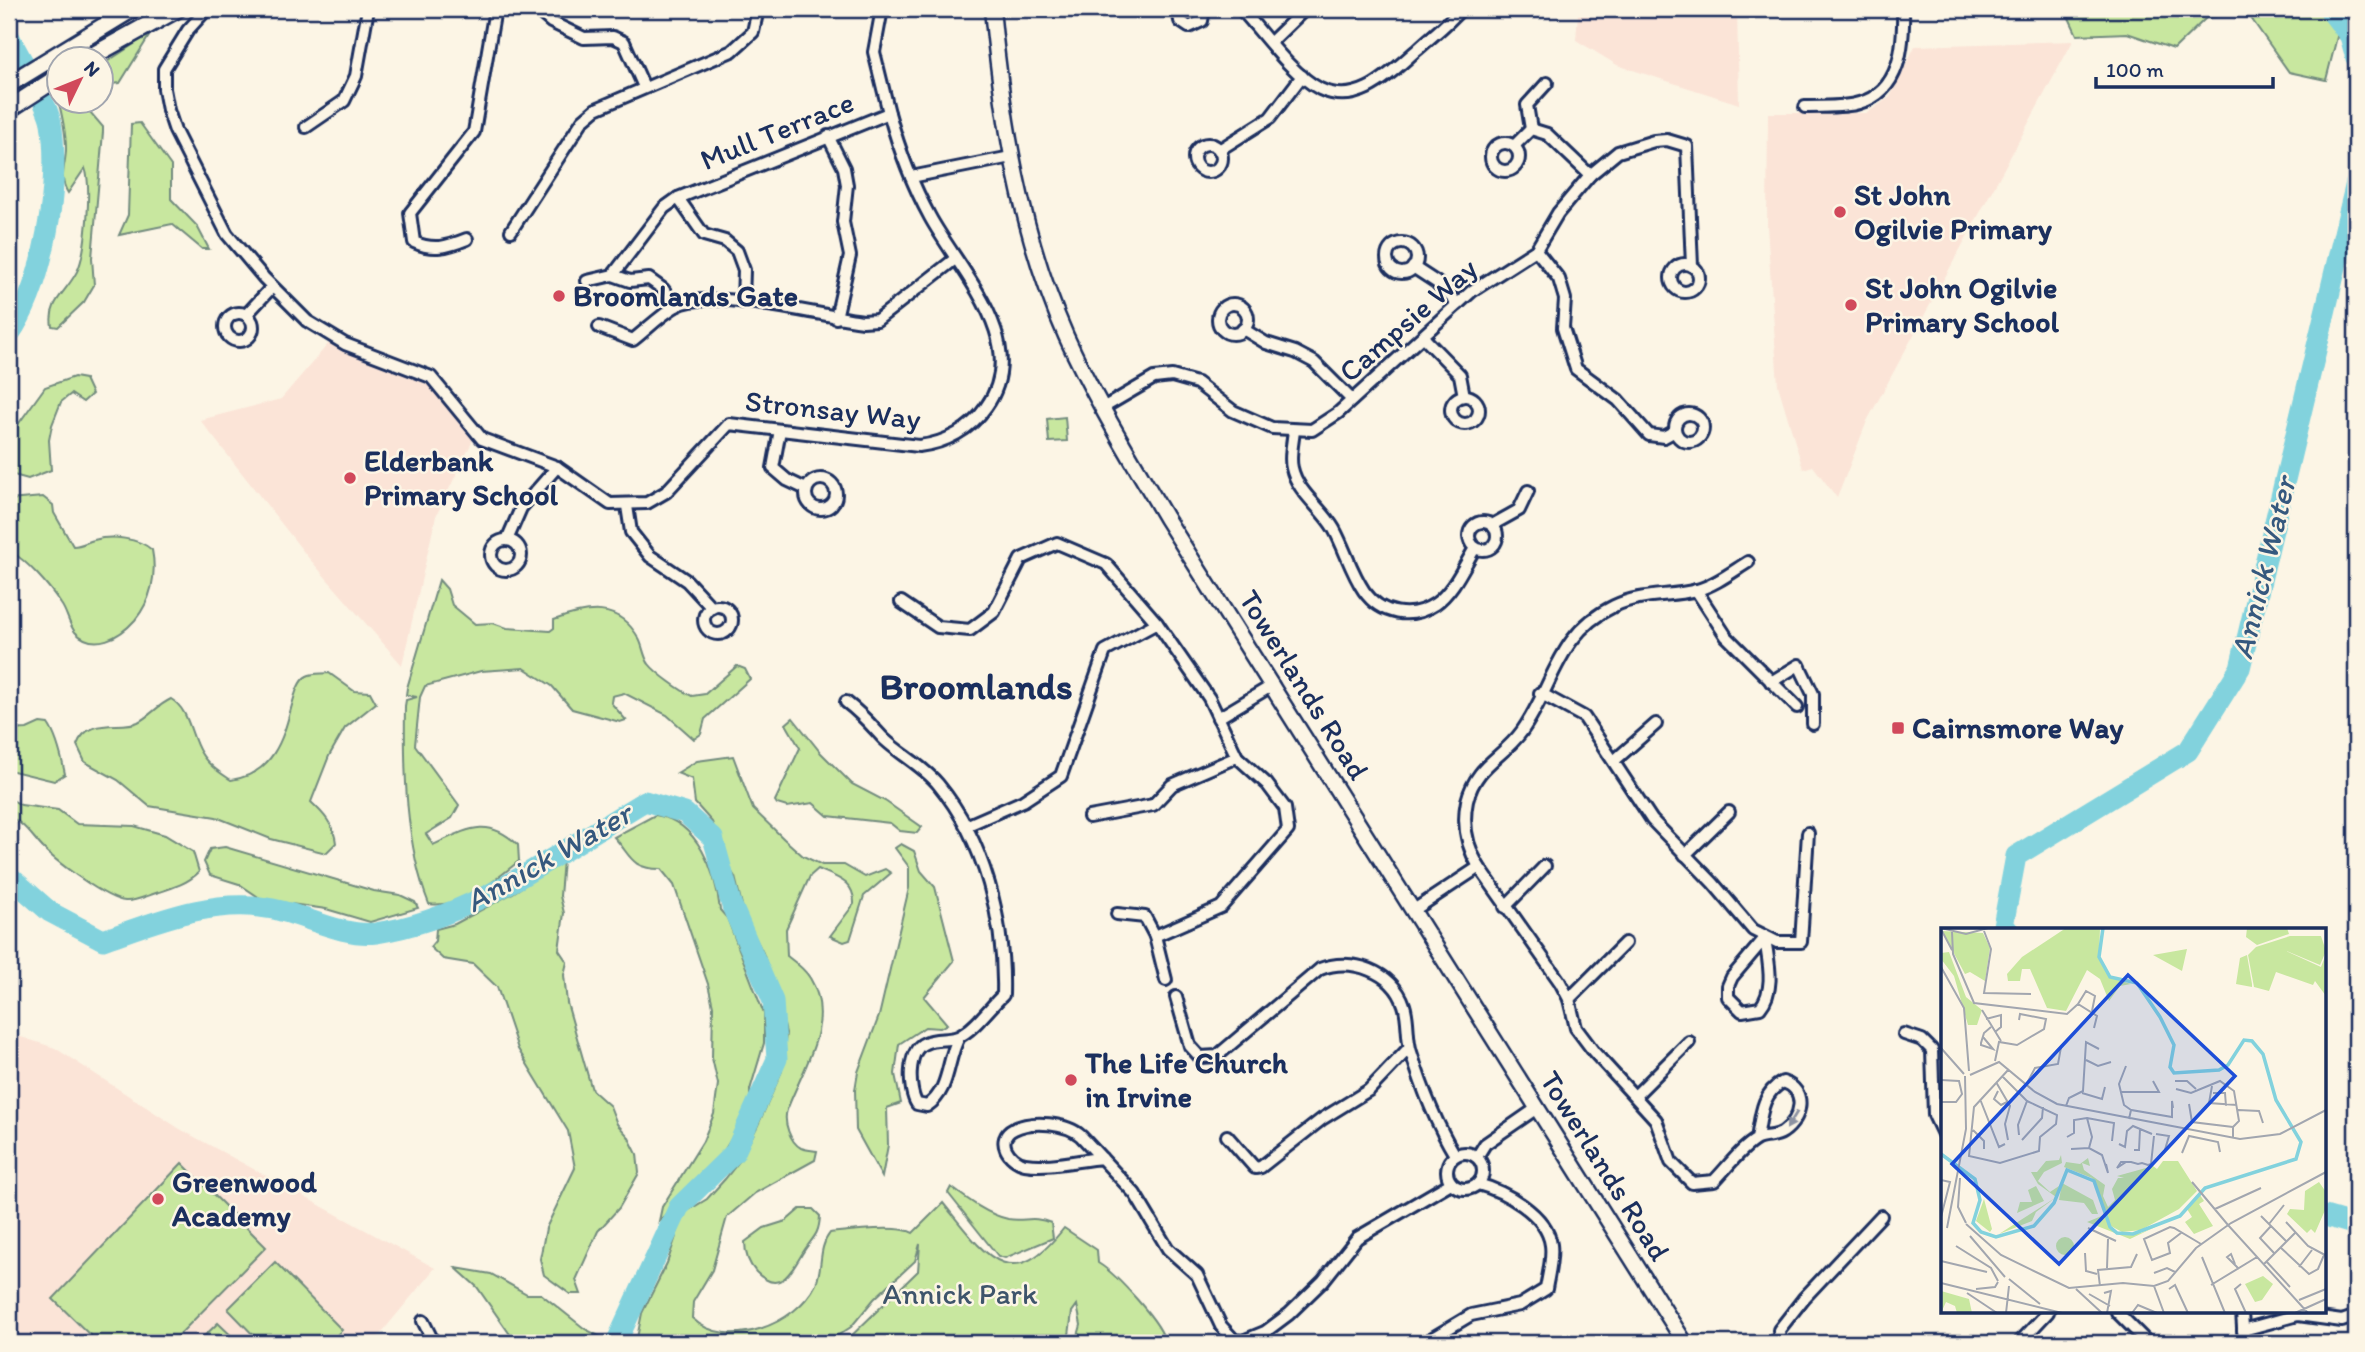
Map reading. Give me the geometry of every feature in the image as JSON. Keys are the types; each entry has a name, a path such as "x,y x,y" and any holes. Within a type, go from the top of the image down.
{"main road":[{"path":"9,84 132,9"},
{"path":"110,46 177,9"},
{"path":"9,109 46,85"}],"street":[{"path":"207,9 188,30 164,69 163,89 175,131 227,234 272,287 307,321 345,344 431,377 482,439 557,467 610,505 627,506 631,532 650,555 687,581 712,608"},
{"path":"306,127 344,101 356,76 368,9"},
{"path":"467,239 442,248 426,248 414,242 410,213 458,157 474,132 495,9"},
{"path":"536,9 551,22 584,38 613,37 624,42 644,88"},
{"path":"511,230 583,120 596,109 738,47 753,32 758,9"},
{"name":"Mull Terrace","path":"613,275 664,208 678,198 889,113 874,52 882,9"},
{"path":"992,9 999,9"},
{"name":"Towerlands Road","path":"992,9 1011,157 1027,226 1065,334 1101,409 1685,1343"},
{"path":"1178,9 1180,21 1189,27 1202,21 1204,9"},
{"path":"1241,9 1302,76 1320,89 1335,94 1352,93 1377,85 1443,30 1461,9"},
{"path":"1271,42 1305,9"},
{"path":"1805,107 1860,103 1885,88 1904,49 1903,9"},
{"path":"1219,150 1270,118 1302,76"},
{"path":"1531,129 1527,105 1547,83"},
{"name":"Stronsay Way","path":"627,506 647,503 666,492 729,424 919,446 946,439 981,415 1000,382 1001,348 994,325 911,177 889,113"},
{"path":"1514,146 1531,129"},
{"path":"1531,129 1546,134 1590,175"},
{"path":"828,136 844,168 847,185 843,222 850,256 836,318"},
{"name":"Campsie Way","path":"1101,409 1154,379 1172,376 1197,383 1233,411 1272,428 1312,430 1328,422 1424,338 1472,291 1536,250 1558,213 1590,175 1618,152 1642,145 1667,140 1686,146 1692,266"},
{"path":"911,177 1011,157"},
{"path":"678,198 704,235 725,241 737,251 744,270 743,302"},
{"path":"1536,250 1559,279 1565,299 1563,328 1576,369 1618,400 1649,435 1664,437 1675,431"},
{"path":"599,327 633,340 676,306 696,299 743,302 836,318 877,320 955,259"},
{"path":"1413,267 1436,282 1458,304"},
{"path":"587,281 613,275 630,281 649,279 663,289 676,306"},
{"path":"246,315 272,287"},
{"path":"1243,329 1266,343 1295,352 1314,362 1352,400"},
{"path":"1424,338 1460,375 1464,396"},
{"path":"780,430 773,468 787,480 806,489"},
{"path":"1294,430 1291,466 1297,483 1329,522 1365,593 1379,605 1391,612 1406,614 1436,604 1447,593 1475,548"},
{"path":"507,540 521,508 557,467"},
{"path":"1492,525 1497,534 1494,545 1486,550 1475,548 1469,540 1472,527 1481,522 1492,525 1519,510 1528,491"},
{"path":"901,602 938,627 970,630 994,612 1021,559 1057,543 1106,564 1157,623 1188,664 1237,757 1267,784 1285,808 1288,830 1221,907 1155,936"},
{"path":"1748,562 1711,585 1612,606 1585,625 1566,648 1524,728 1490,760 1471,790 1465,824 1469,847 1479,867 1569,999 1576,1028 1594,1052 1656,1120 1671,1162 1692,1182 1714,1181 1757,1139 1780,1135 1790,1126 1800,1102 1799,1092 1794,1086 1783,1082 1771,1088 1765,1098 1757,1139"},
{"path":"1696,590 1726,636 1797,707"},
{"path":"968,825 1023,801 1060,776 1105,651 1157,623"},
{"path":"1771,682 1799,665 1813,694 1813,724"},
{"path":"1218,718 1273,685"},
{"path":"1541,693 1584,717 1652,820 1713,883 1737,913 1765,938 1777,943 1801,942 1808,833"},
{"path":"846,702 869,719 884,738 936,782 968,825 997,919 1004,954 1003,995 959,1037 950,1055 946,1084 927,1106 917,1104 912,1096 911,1084 918,1049 925,1043 959,1037"},
{"path":"1614,761 1656,724"},
{"path":"1089,817 1153,805 1172,785 1237,757"},
{"path":"1685,855 1729,812"},
{"path":"1505,907 1545,866"},
{"path":"1414,910 1479,867"},
{"path":"1117,915 1145,917 1155,936 1167,980"},
{"path":"1765,938 1770,975 1768,996 1760,1008 1742,1011 1728,997 1728,986 1765,938"},
{"path":"1569,999 1625,943"},
{"path":"1176,997 1189,1046 1200,1058 1217,1056 1320,969 1339,963 1366,968 1389,981 1403,1002 1408,1021 1409,1048 1430,1111 1455,1155"},
{"path":"1904,1034 1922,1040 1932,1050 1934,1115 1941,1130"},
{"path":"1636,1095 1689,1042"},
{"path":"1227,1136 1250,1164 1255,1168 1261,1167 1322,1119 1368,1090 1409,1048"},
{"path":"1477,1157 1485,1144 1537,1108"},
{"path":"1102,1158 1022,1164 1009,1155 1005,1138 1014,1129 1066,1125 1102,1158 1140,1201 1168,1249 1197,1275 1221,1326 1234,1340 1243,1341 1265,1332 1289,1314 1323,1281 1357,1238 1451,1183"},
{"path":"1424,1343 1471,1315 1520,1305 1546,1289 1551,1244 1546,1232 1533,1214 1498,1190 1478,1184 1464,1189 1451,1183 1446,1168 1455,1155 1465,1152 1477,1157 1483,1169 1478,1184"},
{"path":"1780,1343 1779,1330 1804,1298 1881,1216"},
{"path":"2019,1343 2046,1314"},
{"path":"2119,1314 2148,1343"},
{"path":"2242,1314 2244,1343"},
{"path":"2243,1330 2298,1315 2342,1321 2356,1316"},
{"path":"424,1321 434,1343"}],"shaded area":[{"path":"1574,9 1737,9 1739,104 1617,65 1576,40 1578,14"},
{"name":"St John Ogilvie Primary School","path":"2073,41 1867,421 1837,498 1813,466 1803,469 1778,385 1767,226 1768,113 1867,113 1890,97 1915,46"},
{"name":"Elderbank Primary School","path":"329,343 413,375 433,387 473,440 436,516 402,665 307,556 200,420 281,399"},
{"name":"Greenwood Academy","path":"9,1033 55,1048 180,1129 435,1268 373,1343 9,1343"}],"green space":[{"path":"2065,9 2321,9 2338,33 2326,80 2289,72 2246,11 2206,18 2174,49 2127,33 2077,35"},
{"path":"151,33 120,83 116,83 116,56"},
{"path":"62,116 93,116 103,127 103,132 92,258 94,285 84,302 58,327 52,326 51,317 56,302 79,267 88,202 85,168 68,193 63,182 66,142"},
{"path":"140,123 171,166 171,199 197,226 209,249 202,249 172,224 119,235 128,215 131,124"},
{"path":"74,377 85,379 92,394 83,402 71,394 61,402 49,440 51,470 28,479 10,474 9,437 45,387"},
{"path":"1065,417 1067,441 1049,442 1047,419"},
{"path":"43,497 53,505 54,513 73,546 116,538 132,540 152,550 153,578 149,596 141,613 114,637 98,641 82,638 75,632 63,607 50,589 30,567 9,550 9,500"},
{"path":"439,580 447,589 452,605 475,624 493,623 507,628 550,631 554,628 554,620 566,616 590,611 612,614 631,627 652,668 692,696 705,694 737,666 745,669 750,679 705,719 701,734 694,739 667,715 624,693 612,696 611,703 626,720 620,722 572,709 552,686 524,668 481,671 425,686 420,697 415,745 459,805 452,818 426,834 433,845 466,830 496,830 518,845 519,861 489,885 466,898 429,904 415,857 411,832 406,781 405,706 406,700 417,697 406,695 407,688"},
{"path":"329,673 354,691 370,692 376,703 345,728 329,756 311,802 328,820 335,837 336,843 326,853 271,839 216,817 149,806 118,780 85,762 77,745 89,730 138,722 171,699 182,710 204,757 231,780 252,773 267,761 278,746 300,683 309,675"},
{"path":"793,718 821,753 852,784 885,801 922,827 917,833 900,831 890,823 828,816 813,803 787,807 777,804 775,801 800,748 786,724"},
{"path":"40,723 48,724 51,729 62,761 65,774 54,781 9,770 9,730 27,729"},
{"name":"Annick Park","path":"733,756 753,809 803,856 822,865 844,865 865,877 885,869 891,873 864,896 850,940 844,942 830,936 854,904 851,890 843,881 818,869 810,876 786,929 787,956 810,978 820,1011 814,1045 787,1110 786,1120 791,1137 797,1145 803,1149 817,1151 815,1160 755,1193 727,1217 712,1270 693,1302 692,1318 707,1328 723,1333 742,1333 778,1321 794,1311 816,1284 822,1251 830,1233 897,1229 913,1233 943,1203 986,1252 999,1261 1013,1264 1028,1261 1045,1249 1064,1228 1097,1250 1098,1263 1137,1300 1156,1324 1165,1343 1076,1343 1081,1325 1077,1305 1072,1312 1068,1343 844,1343 918,1271 920,1244 915,1261 874,1299 851,1327 826,1343 651,1343 637,1338 642,1313 667,1263 684,1213 707,1199 741,1159 782,1071 786,1033 763,953 745,917 735,877 726,863 712,822 695,803 692,779 677,773 697,761"},
{"path":"9,798 21,805 58,810 77,824 134,826 165,835 193,852 199,872 179,885 140,898 129,901 117,899 71,871 44,849 24,827 9,817"},
{"path":"655,815 670,819 683,827 702,850 714,880 720,910 727,918 764,1014 764,1043 750,1090 750,1108 719,1159 659,1221 662,1207 703,1141 714,1114 718,1084 712,1058 713,1006 674,885 661,869 643,867 632,860 614,837"},
{"path":"901,844 914,851 921,871 935,887 954,961 924,997 947,1024 940,1028 925,1027 899,1044 895,1074 901,1103 887,1108 888,1145 882,1177 856,1130 855,1090 858,1072 879,1016 909,888 909,867 895,848"},
{"path":"225,847 374,891 400,895 415,902 418,908 370,922 326,909 263,900 239,884 210,875 204,862 210,849"},
{"path":"563,860 560,896 564,913 559,950 567,962 564,975 567,1003 592,1090 610,1106 617,1124 628,1136 637,1154 639,1173 619,1208 598,1231 576,1280 581,1294 570,1294 544,1275 540,1259 546,1228 575,1168 568,1131 518,1049 497,987 473,964 443,959 430,947 435,941 436,929 455,924 513,893"},
{"path":"182,1163 266,1247 171,1343 98,1343 53,1299"},
{"path":"951,1187 978,1206 1000,1217 1014,1220 1039,1219 1051,1223 1053,1238 1005,1258 998,1256 948,1193"},
{"path":"800,1209 813,1209 820,1216 817,1233 788,1275 777,1282 764,1279 749,1261 745,1242 764,1228 786,1221"},
{"path":"275,1262 342,1330 329,1343 261,1343 228,1309"},
{"path":"456,1268 491,1274 527,1294 541,1294 585,1329 612,1343 516,1343 477,1287"},
{"path":"218,1323 239,1343 197,1343"}],"waterway":[{"name":"Annick Water","path":"2329,9 2350,36 2356,58"},
{"name":"Annick Water","path":"9,36 39,91 51,123 54,147 54,174 47,233 32,290 9,335"},
{"name":"Annick Water","path":"2006,928 2003,926 2016,856 2188,751 2240,668 2356,183"},
{"name":"Annick Water","path":"9,876 50,912 103,940 187,913 230,906 273,909 337,929 376,933 412,925 482,898 549,861 645,801 685,813 713,838 732,906 773,1001 777,1059 735,1152 679,1207 616,1343"},
{"name":"Annick Water","path":"2326,1216 2356,1225"}],"place":[{"name":"St John Ogilvie Primary","path":"1840,212"},
{"name":"Broomlands Gate","path":"559,296"},
{"name":"St John Ogilvie Primary School","path":"1851,305"},
{"name":"Elderbank Primary School","path":"350,478"},
{"name":"Cairnsmore Way","path":"1898,728"},
{"name":"The Life Church in Irvine","path":"1071,1080"},
{"name":"Greenwood Academy","path":"158,1199"}],"district":[{"name":"Broomlands","path":"976,686"}]}
